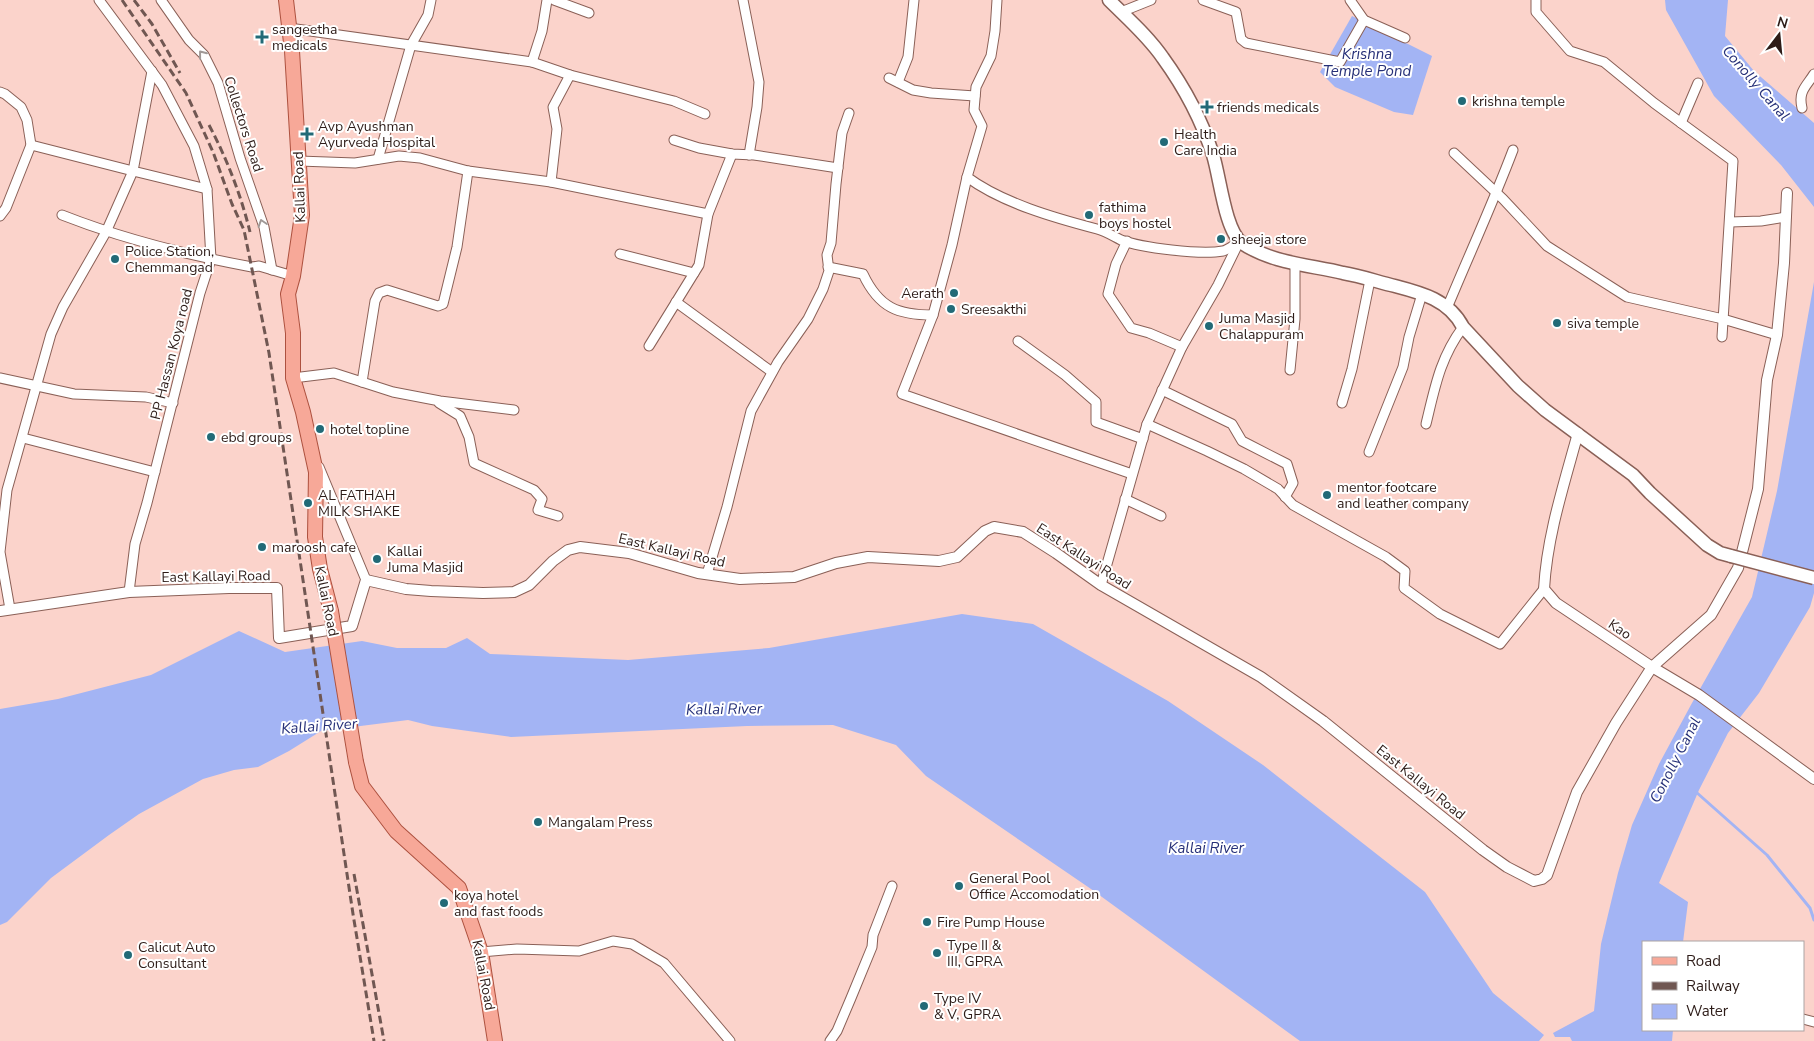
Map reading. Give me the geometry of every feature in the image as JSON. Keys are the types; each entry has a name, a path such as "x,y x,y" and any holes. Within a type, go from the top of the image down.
{"main road":[{"name":"Kallai Road","path":"286,0 302,215 293,276 288,294 292,333 293,378 303,412 316,472 315,537 320,570 331,611 356,762 362,786 396,831 459,888 481,952 495,1041"},
{"path":"1109,0 1146,37 1163,58 1193,106 1213,155 1228,222 1240,242 1265,255 1370,280 1437,300 1459,319 1463,327 1518,386 1545,410 1634,475 1650,493 1707,545 1720,553 1814,578"}],"street":[{"name":"PP Hassan Koya road","path":"99,0 162,84 194,146 207,189 211,259 200,293 135,544 129,592"},
{"name":"Collectors Road","path":"161,0 189,40 204,55 218,83 240,158 264,227 272,270"},
{"path":"378,159 411,45 428,15 431,0"},
{"path":"532,62 542,31 548,0"},
{"path":"554,0 589,13"},
{"path":"744,0 759,82 749,155"},
{"path":"898,82 908,57 914,0"},
{"path":"997,0 991,56 976,87 974,110 982,126 967,177 952,245 933,315 902,394 1132,474"},
{"path":"1121,12 1151,0"},
{"path":"1203,0 1236,12 1241,39 1246,43 1340,62 1364,20"},
{"path":"1350,0 1364,20 1405,38"},
{"path":"1536,0 1536,12 1570,51 1604,62 1654,103 1733,161 1722,338"},
{"path":"289,28 532,62 570,75 674,101 705,114"},
{"path":"5,610 0,552 8,490 51,334 63,307 106,232 133,171 152,71"},
{"path":"1802,108 1800,97 1814,74"},
{"path":"550,182 557,129 553,107 570,75"},
{"path":"889,78 913,90 975,96"},
{"path":"1681,123 1698,83"},
{"path":"0,92 21,107 27,120 31,145 6,208 0,216"},
{"path":"707,574 727,507 751,410 772,372 808,319 823,289 829,271 827,255 831,243 842,133 849,113"},
{"path":"674,140 699,148 732,154 838,168"},
{"path":"31,145 207,189"},
{"path":"1447,308 1497,194 1513,150"},
{"path":"1454,153 1547,246 1627,297 1723,319 1776,335"},
{"path":"649,346 699,265 708,214 732,154"},
{"path":"299,160 356,163 399,156 420,158 468,171 550,182 708,214"},
{"path":"362,382 374,301 379,293 386,290 438,306 443,304 458,247 468,171"},
{"path":"967,177 992,192 1051,217 1080,226 1098,229 1127,241 1193,252 1224,251 1240,242"},
{"name":"East Kallayi Road","path":"5,610 129,592 278,588 279,638 352,626 366,580 406,589 483,593 514,592 529,585 568,550 580,547 629,553 707,574 740,579 794,577 836,563 868,557 939,561 957,557 985,531 994,527 1023,532 1056,553 1101,586 1261,677 1323,721 1483,850 1507,867 1534,881 1542,879 1547,875 1577,792 1616,723 1652,668 1711,615 1738,568 1758,489 1767,380 1776,335 1784,263 1787,193"},
{"path":"62,215 106,232 211,259 252,267 259,266 293,276"},
{"path":"1730,222 1786,217"},
{"path":"1127,241 1116,264 1108,294 1131,328 1150,333 1182,347"},
{"path":"1101,586 1147,424 1182,347 1218,285 1240,242"},
{"path":"620,254 694,273"},
{"path":"1290,370 1295,319 1295,263"},
{"path":"828,267 863,274 871,291 890,308 912,315 933,315"},
{"path":"1342,403 1352,369 1370,280"},
{"path":"1369,452 1403,367 1409,337 1422,294"},
{"path":"676,302 772,372"},
{"path":"1426,424 1440,367 1451,344 1463,327"},
{"path":"1018,341 1065,375 1096,402 1096,422 1142,439"},
{"path":"293,378 334,373 393,392 434,400 514,410"},
{"path":"0,378 74,394 146,397 173,403"},
{"path":"1162,390 1232,424 1242,441 1287,464 1293,483 1286,497"},
{"path":"434,400 460,416 469,437 474,463 534,490 542,499 538,510 558,516"},
{"path":"1147,424 1207,450 1278,489 1293,505 1386,557 1405,571 1404,588 1440,614 1500,644 1544,589 1548,552 1558,506 1578,433"},
{"path":"23,438 155,472"},
{"path":"311,452 317,462 366,580"},
{"path":"1125,499 1161,516"},
{"name":"Kao","path":"1544,589 1556,603 1652,668 1699,695 1814,779"},
{"path":"830,1041 837,1031 872,947 873,935 892,886"},
{"path":"481,952 517,949 579,951 613,941 632,944 664,963 730,1041"}],"water":[{"name":"Conolly Canal","path":"1665,0 1728,0 1725,36 1754,71 1814,123 1814,207 1781,165 1714,96 1666,10"},
{"name":"Krishna Temple Pond","path":"1352,16 1432,56 1413,115 1394,112 1335,87 1320,72"},
{"name":"Conolly Canal","path":"1814,282 1814,593 1810,607 1759,693 1728,733 1699,790 1659,883 1688,902 1683,941 1642,941 1642,1031 1673,1031 1672,1041 1572,1041 1570,1037 1555,1037 1553,1033 1594,1011 1601,944 1632,825 1659,764 1752,597 1777,491"},
{"name":"Kallai River","path":"962,614 1033,624 1168,701 1263,765 1425,892 1493,993 1544,1035 1539,1041 1300,1041 1091,889 926,776 896,745 833,725 747,726 511,737 432,726 408,720 321,731 258,767 234,770 203,779 139,814 51,878 7,922 0,925 0,709 58,699 151,675 239,631 285,652 362,641 397,648 446,648 467,638 490,654 628,660 769,648"}],"waterway":[{"path":"1696,792 1767,855 1810,908 1814,920"}],"railway":[{"path":"122,0 186,93 213,152 232,204 244,230 269,353 353,914 374,1041"},
{"path":"134,0 152,24 180,73"},
{"path":"209,125 233,177 250,232"},
{"path":"354,874 384,1041"}],"place":[{"name":"sangeetha medicals","path":"262,37"},
{"name":"krishna temple","path":"1462,101"},
{"name":"friends medicals","path":"1207,107"},
{"name":"Avp Ayushman Ayurveda Hospital","path":"307,134"},
{"name":"Health Care India","path":"1164,142"},
{"name":"fathima boys hostel","path":"1089,215"},
{"name":"sheeja store","path":"1221,239"},
{"name":"Police Station, Chemmangad","path":"115,259"},
{"name":"Aerath","path":"954,293"},
{"name":"Sreesakthi","path":"951,309"},
{"name":"siva temple","path":"1557,323"},
{"name":"Juma Masjid Chalappuram","path":"1209,326"},
{"name":"hotel topline","path":"320,429"},
{"name":"ebd groups","path":"211,437"},
{"name":"mentor footcare and leather company","path":"1327,495"},
{"name":"AL FATHAH MILK SHAKE","path":"308,503"},
{"name":"maroosh cafe","path":"262,547"},
{"name":"Kallai Juma Masjid","path":"377,559"},
{"name":"Mangalam Press","path":"538,822"},
{"name":"General Pool Office Accomodation","path":"959,886"},
{"name":"koya hotel and fast foods","path":"444,903"},
{"name":"Fire Pump House","path":"927,922"},
{"name":"Type II & III, GPRA","path":"937,953"},
{"name":"Calicut Auto Consultant","path":"128,955"},
{"name":"Type IV & V, GPRA","path":"924,1006"}]}
